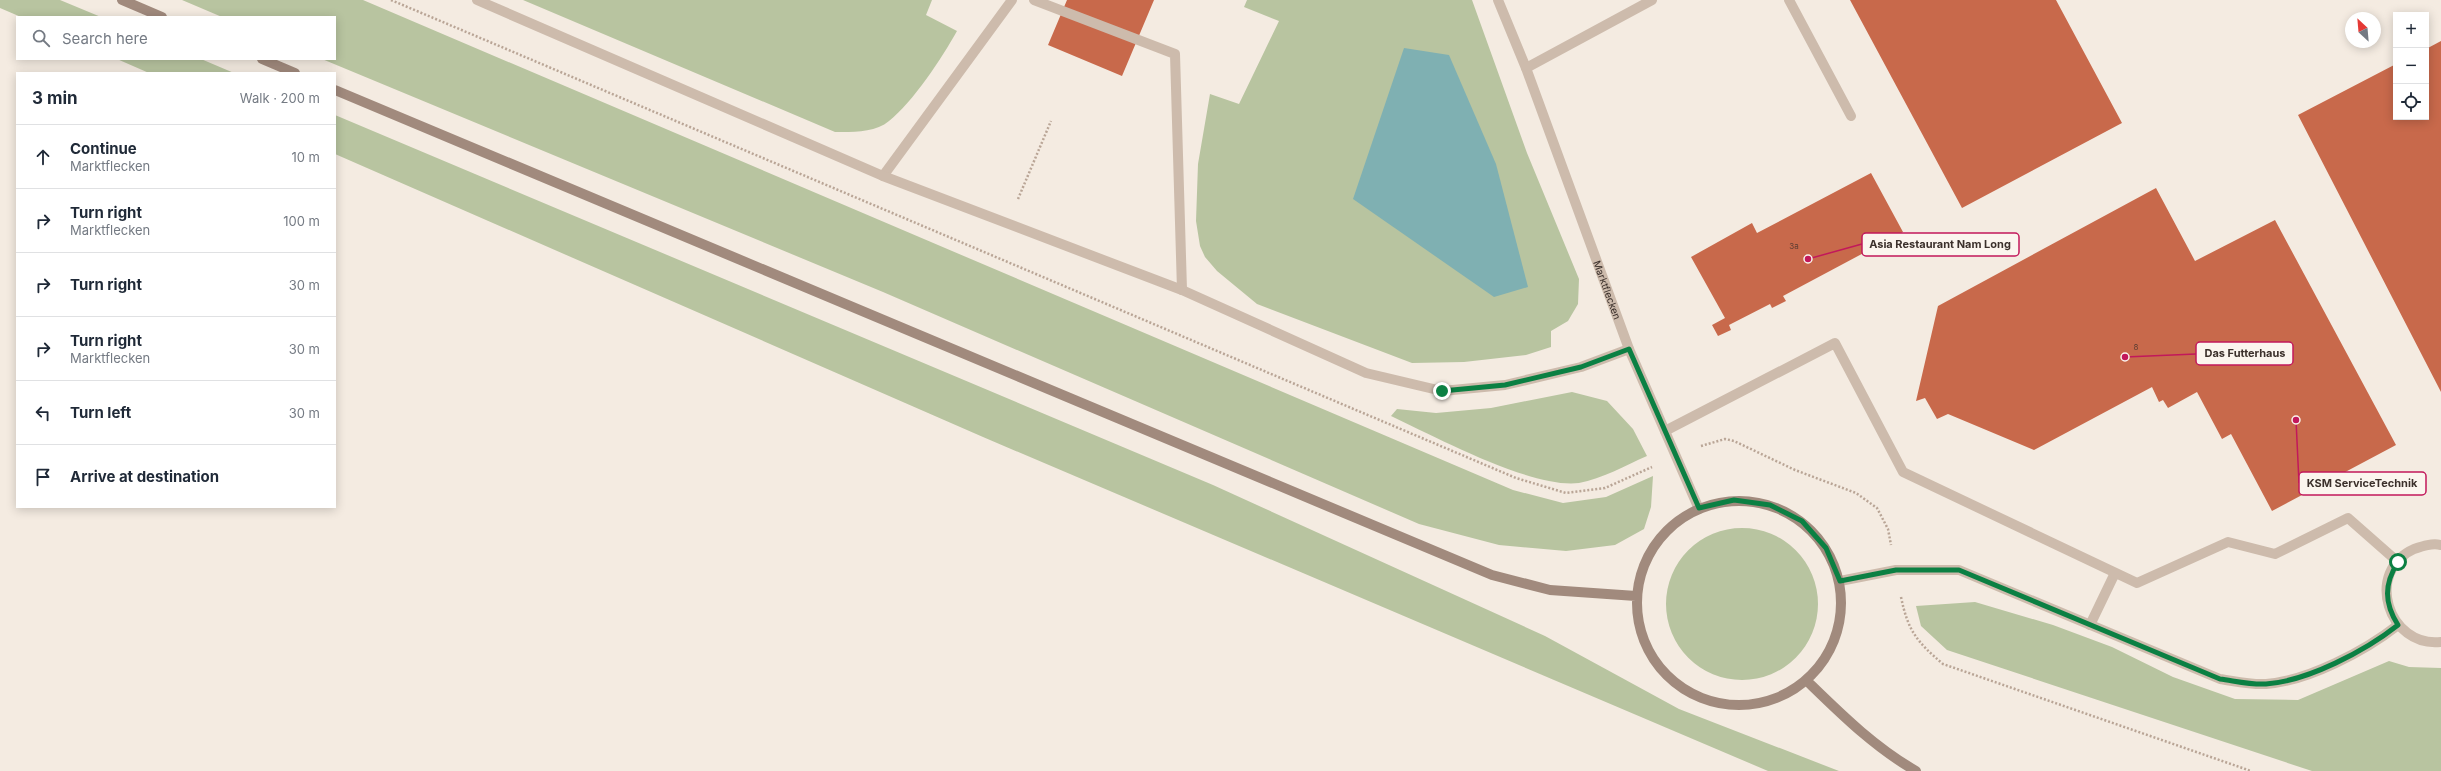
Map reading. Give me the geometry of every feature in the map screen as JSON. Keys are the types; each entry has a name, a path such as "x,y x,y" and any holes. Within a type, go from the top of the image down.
{"main road":[{"path":"122,0 160,16"},
{"path":"264,60 293,72"},
{"path":"336,90 1492,575 1550,590 1636,596"},
{"path":"1734,500 1770,505 1802,521 1826,548 1840,581 1842,617 1830,652 1807,681 1778,699 1744,706 1710,702 1679,687 1655,662 1640,630 1636,596 1642,569 1656,544 1675,523 1699,508 1734,500"},
{"path":"1807,681 1839,712 1890,757 1916,771"}],"street":[{"path":"477,0 883,176 1182,290 1366,373 1442,391 1505,385 1581,367 1629,349"},
{"path":"883,176 1012,0"},
{"path":"1034,0 1175,54 1182,290"},
{"name":"Marktflecken","path":"1498,0 1526,68 1629,349 1699,508"},
{"path":"1526,68 1652,0"},
{"path":"1789,0 1851,116"},
{"path":"1665,431 1835,343 1903,472 2137,583 2228,542 2275,554 2348,518 2398,562"},
{"path":"2441,545 2422,546 2408,552 2390,573 2386,586 2388,607 2398,625 2409,635 2424,641 2441,642"},
{"path":"1840,581 1896,570 1959,570 2220,679 2265,684 2290,679 2340,662 2380,639 2398,625"},
{"path":"2090,625 2115,573"}],"path":[{"path":"1007,223 1051,121"},
{"path":"1906,621 1922,647 1943,664 2251,771"}],"green space":[{"path":"0,0 60,0 99,16 19,16 0,8"},
{"path":"182,0 363,0 1513,490 1563,503 1606,497 1653,476 1651,507 1644,529 1615,545 1566,551 1499,545 1419,524 883,292 324,60 336,60 336,16 220,16"},
{"path":"523,0 932,0 926,15 957,31 935,66 908,103 889,121 870,130 835,132"},
{"path":"1247,0 1472,0 1527,153 1579,279 1578,304 1568,321 1551,331 1551,347 1526,355 1464,362 1412,363 1257,304 1217,271 1205,257 1200,246 1196,221 1198,164 1210,94 1239,104 1279,21 1244,7"},
{"path":"119,60 203,60 232,72 147,72"},
{"path":"336,115 1213,485 1545,636 1679,709 1839,771 1768,771 983,437 336,154"},
{"path":"1572,392 1607,401 1633,429 1647,456 1588,481 1579,483 1559,483 1536,478 1484,460 1391,416 1397,409 1436,413 1491,408"},
{"path":"1735,528 1749,528 1764,531 1778,537 1796,550 1809,568 1815,582 1818,604 1815,626 1809,640 1796,658 1778,671 1764,677 1749,680 1735,680 1720,677 1706,671 1694,663 1683,652 1675,640 1669,626 1666,611 1666,597 1669,582 1675,568 1683,556 1694,545 1706,537 1720,531"},
{"path":"1975,602 2053,625 2112,647 2173,677 2235,699 2298,700 2389,661 2409,667 2441,668 2441,771 2312,771 1947,650 1921,626 1916,606"}],"water":[{"path":"1404,48 1449,55 1496,164 1528,287 1494,297 1353,199"}],"building":[{"path":"1067,0 1154,0 1122,76 1048,45"},
{"path":"1850,0 2056,0 2122,123 1962,208"},
{"path":"2441,41 2441,392 2298,115 2393,66 2393,120 2429,120 2429,47"},
{"path":"1871,173 1903,232 1783,296 1786,301 1772,308 1770,304 1729,325 1731,330 1718,336 1712,325 1725,318 1691,257 1752,223 1757,233"},
{"path":"2156,188 2195,261 2275,220 2396,445 2272,511 2231,434 2222,439 2197,392 2168,408 2163,400 2159,402 2152,387 2034,450 1948,414 1937,419 1925,398 1916,401 1938,306"}],"place":[{"name":"Asia Restaurant Nam Long","path":"1808,259"},
{"name":"Das Futterhaus","path":"2125,357"},
{"name":"KSM ServiceTechnik","path":"2296,420"}],"route":[{"path":"1442,391 1505,385 1581,367 1629,349 1699,508 1734,500 1770,505 1802,521 1826,548 1840,581 1896,570 1959,570 2220,679 2265,684 2290,679 2340,662 2380,639 2398,625 2390,614 2386,600 2386,586 2390,573 2398,562"}]}
